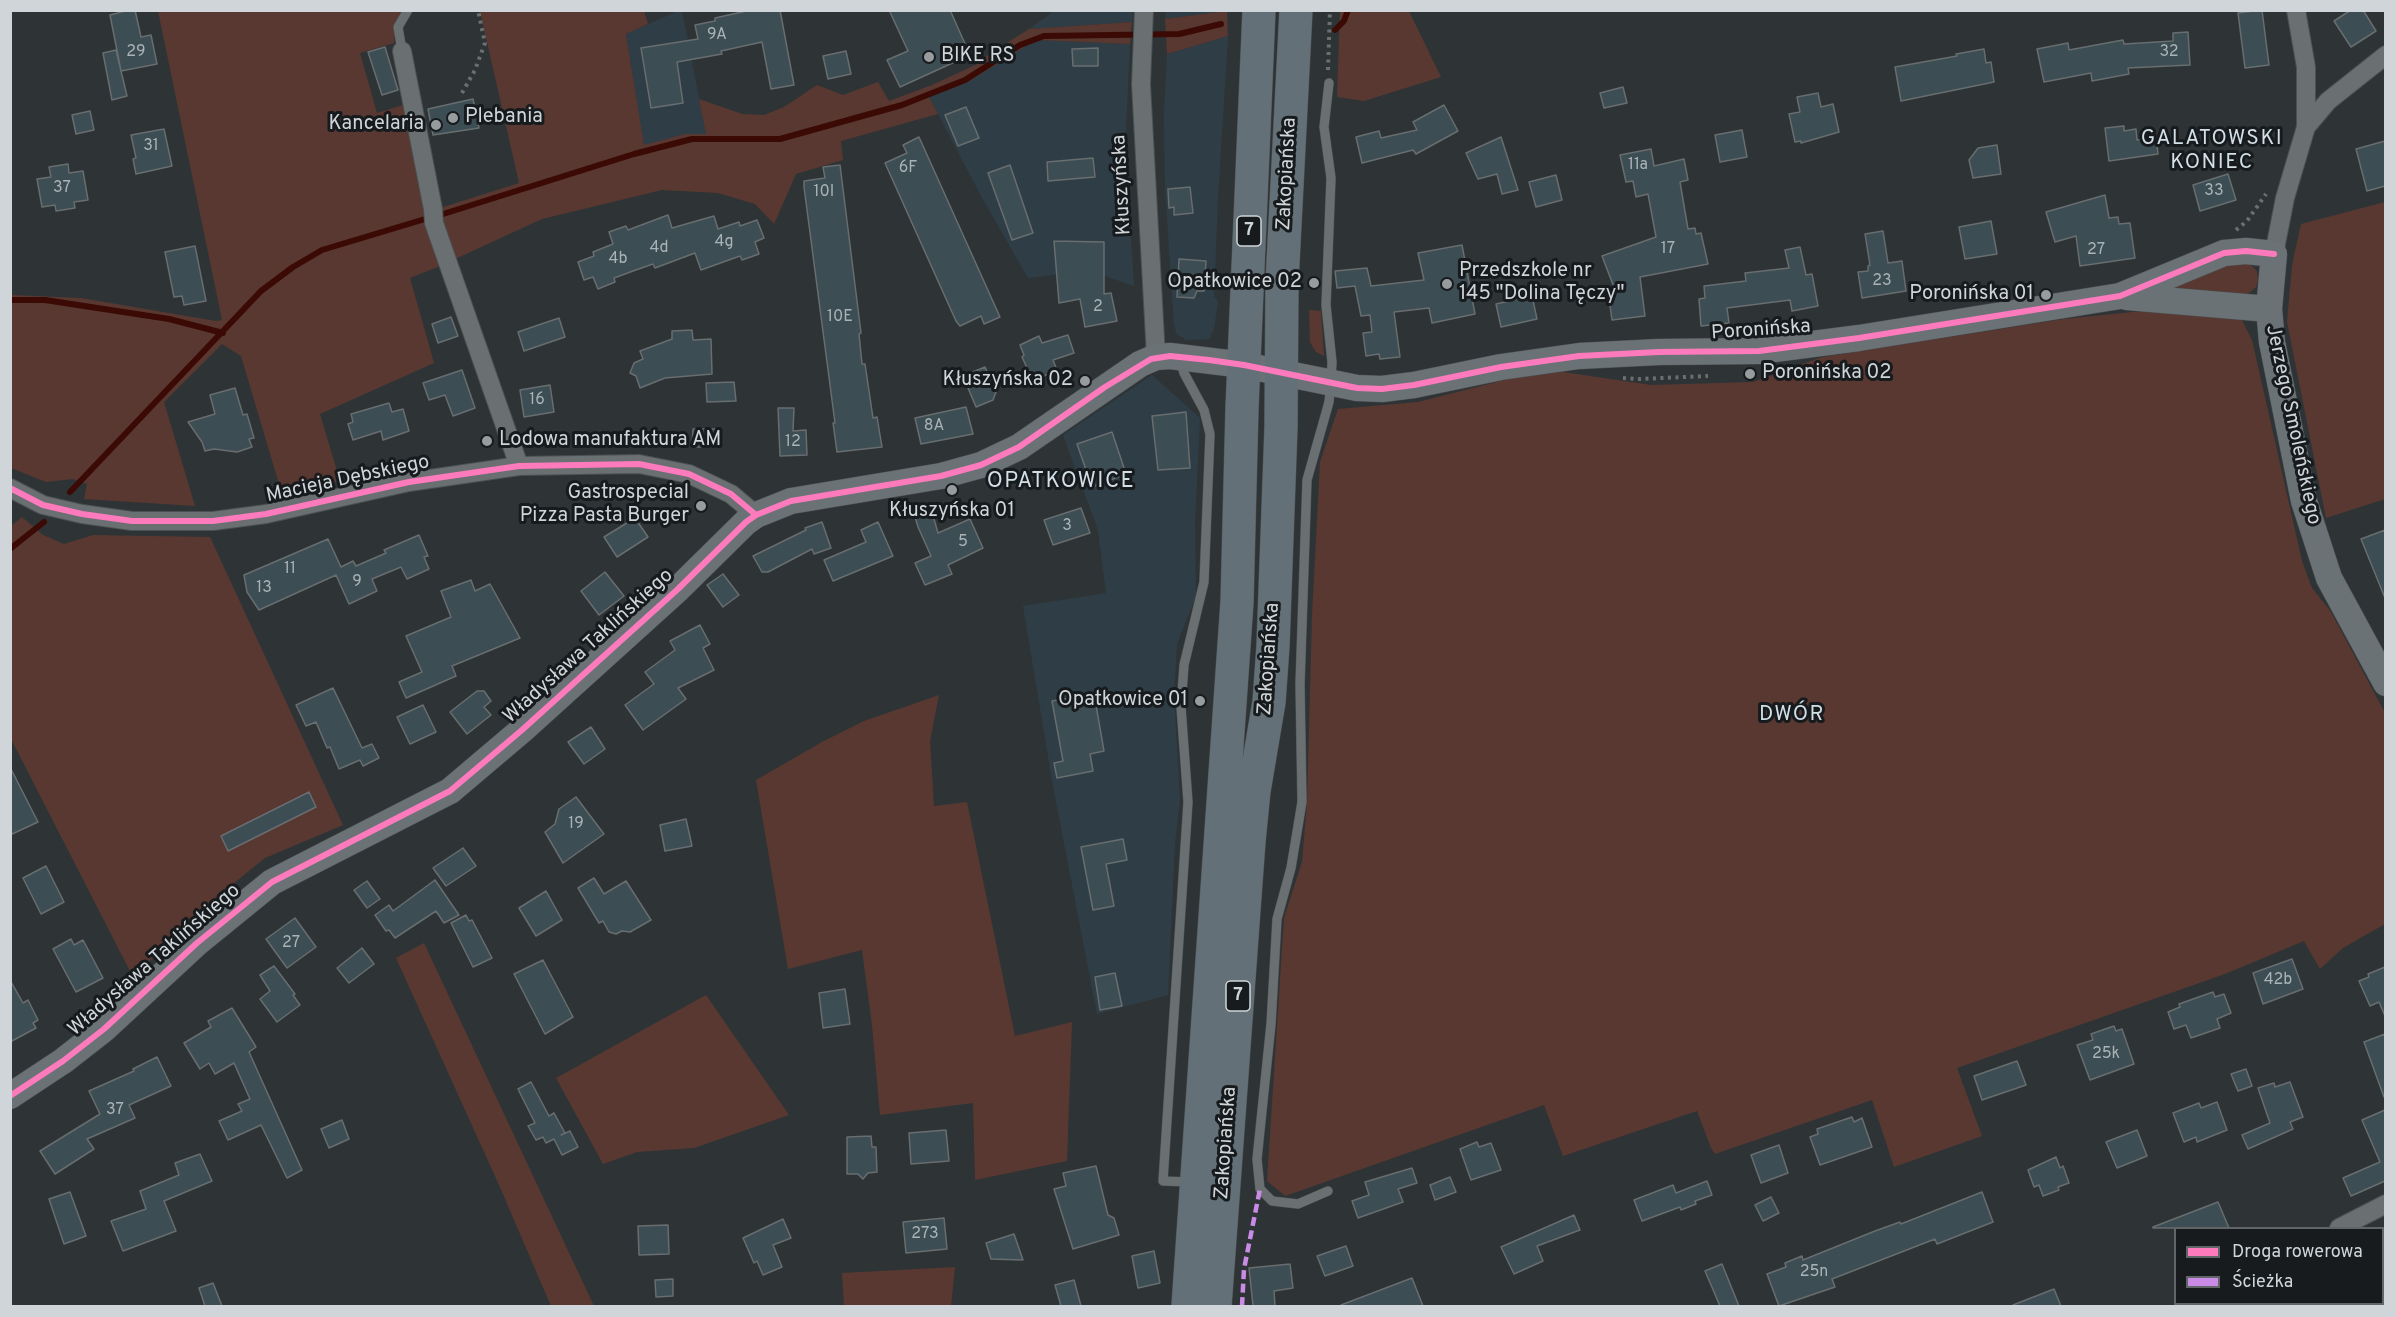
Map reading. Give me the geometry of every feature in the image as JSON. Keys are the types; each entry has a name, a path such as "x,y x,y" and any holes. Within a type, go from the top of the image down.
{"highway":[{"name":"Zakopiańska","path":"1188,1306 1234,665 1259,10"},
{"name":"Zakopiańska","path":"1215,1306 1251,820 1272,669 1281,427 1282,292 1296,10"}],"street":[{"name":"Jerzego Smoleńskiego","path":"2296,10 2306,67 2306,126 2285,198 2274,254 2270,309 2272,342 2304,501 2329,578 2385,683"},
{"name":"Kłuszyńska","path":"1144,17 1141,84 1168,357"},
{"path":"402,51 434,223 519,466"},
{"path":"2306,126 2328,101 2385,55"},
{"name":"Poronińska","path":"1244,365 1358,388 1382,389 1414,385 1498,367 1579,356 1772,350 2121,296 2224,253 2246,251 2274,254"},
{"name":"Poronińska","path":"2121,296 2270,309"},
{"path":"1168,357 1244,365"},
{"name":"Władysława Taklińskiego","path":"10,1096 63,1061 104,1029 203,938 272,882 450,791 530,723 756,515 791,501 941,476 981,465 1019,447 1131,370 1168,357"},
{"name":"Macieja Dębskiego","path":"10,488 43,504 82,514 132,521 213,521 266,514 409,482 519,466 639,464 685,472 731,494 756,515"},
{"path":"2341,1227 2385,1204"}],"lane":[{"path":"402,51 398,27 408,10"},
{"path":"1328,1191 1298,1204 1272,1201 1260,1189 1257,1159 1271,1024 1277,919 1291,868 1302,802 1300,684 1307,480 1329,402 1331,382 1332,362 1326,305 1331,178 1324,127 1329,83"},
{"path":"1168,357 1184,373 1204,410 1210,434 1204,582 1184,665 1181,706 1188,802 1163,1181 1197,1183"}],"path":[{"path":"462,93 475,70 485,43 478,10"},
{"path":"1329,83 1330,10"},
{"path":"2232,234 2247,220 2268,192"},
{"path":"1615,377 1639,379 1720,375"}],"shaded area":[{"path":"1166,10 1227,11 1165,19"},
{"path":"158,11 402,11 396,22 394,43 360,53 377,113 406,104 440,266 410,278 434,363 320,414 340,481 282,494 241,356 222,344 164,402 195,506 84,499 87,484 73,479 46,482 11,468 11,295 81,298 216,321 222,320"},
{"path":"480,11 644,11 648,24 626,34 644,145 685,134 706,134 699,99 742,114 764,115 784,107 817,85 843,95 878,82 889,101 932,85 984,61 983,58 1029,29 1132,22 1130,44 1035,40 968,82 929,97 938,114 841,141 843,160 796,174 774,224 755,204 718,193 662,190 542,219 453,260 439,220 440,208 519,183"},
{"path":"682,11 706,134 685,134 644,146 626,34"},
{"path":"1054,11 1133,11 1132,22 1029,29"},
{"path":"1227,11 1228,36 1167,54 1165,19"},
{"path":"1340,11 1409,11 1441,77 1364,101 1337,97"},
{"path":"1228,36 1214,297 1218,301 1214,329 1209,339 1186,340 1177,334 1174,325 1165,187 1164,115 1167,54"},
{"path":"1035,40 1130,44 1125,150 1134,286 1099,274 1075,272 1028,278 980,194 929,97 968,82 994,62"},
{"path":"2385,202 2385,499 2326,518 2287,322 2292,265 2301,224"},
{"path":"2232,262 2250,264 2257,271 2256,287 2244,297 2173,290 2173,287"},
{"path":"1309,310 1321,311 1324,356 1316,352 1310,342"},
{"path":"2142,311 2238,313 2252,340 2302,561 2312,588 2331,612 2385,713 2385,924 2343,948 2320,969 2304,941 2225,974 1957,1068 1982,1136 1894,1167 1872,1100 1715,1154 1697,1111 1563,1156 1544,1105 1285,1196 1267,1181 1284,918 1302,862 1307,804 1312,615 1320,462 1338,409 1418,402 1520,376 1563,372 1651,385 1753,382 1822,357 2064,319"},
{"path":"1152,375 1200,418 1195,520 1196,596 1177,644 1174,694 1180,800 1175,843 1168,995 1097,1014 1053,786 1023,606 1106,593 1098,530 1063,435"},
{"path":"22,517 43,535 64,544 93,535 210,537 343,825 265,858 217,897 133,977 11,739 11,526"},
{"path":"939,695 930,741 934,806 967,802 1015,1036 1072,1022 1067,1161 975,1180 973,1103 880,1115 872,1025 862,950 788,969 756,780 864,721"},
{"path":"424,943 594,1306 551,1306 396,958"},
{"path":"706,995 789,1115 694,1148 637,1152 603,1164 556,1078"},
{"path":"955,1267 951,1306 844,1306 842,1273"}],"building":[{"path":"135,10 141,37 151,35 157,64 121,71 110,15"},
{"path":"751,10 780,10 794,85 771,89 762,42 721,51 722,54 677,62 683,103 651,108 641,48 698,39 695,25"},
{"path":"889,10 950,10 970,55 900,87 887,60 908,51"},
{"path":"2262,10 2269,65 2245,68 2238,13"},
{"path":"2351,10 2363,10 2376,31 2351,47 2334,21"},
{"path":"2188,32 2190,65 2128,68 2129,74 2092,81 2091,73 2044,82 2037,49 2068,43 2069,50 2123,40 2124,44 2173,41 2173,33"},
{"path":"385,47 398,90 382,95 368,52"},
{"path":"1098,48 1098,66 1073,66 1072,49"},
{"path":"1984,49 1986,63 1991,62 1994,82 1901,101 1895,67"},
{"path":"116,50 127,96 112,100 103,53"},
{"path":"846,51 851,74 828,79 823,56"},
{"path":"1623,87 1627,103 1604,108 1600,93"},
{"path":"1818,93 1821,107 1833,104 1839,132 1801,143 1801,141 1795,142 1789,114 1800,112 1797,97"},
{"name":"Plebania","path":"473,99 479,128 433,135 428,109"},
{"path":"1444,105 1458,131 1416,154 1413,150 1362,163 1356,137 1379,131 1381,138 1417,130 1413,122"},
{"path":"966,107 979,138 958,146 945,115"},
{"path":"90,111 94,130 76,134 72,115"},
{"path":"2124,126 2124,131 2136,129 2137,140 2156,137 2158,154 2109,161 2105,128"},
{"path":"164,129 172,166 136,174 133,159 136,158 131,135"},
{"path":"1742,130 1747,157 1720,162 1715,135"},
{"path":"919,137 1000,317 984,324 981,316 960,326 956,321 885,163 907,153 903,145"},
{"path":"1501,137 1518,190 1502,194 1497,174 1478,179 1466,153"},
{"path":"2385,141 2385,186 2367,191 2356,149"},
{"path":"1997,145 2001,174 1973,178 1969,160 1978,148"},
{"path":"1651,149 1654,166 1684,159 1688,180 1680,182 1688,229 1695,228 1696,234 1701,233 1708,264 1640,277 1645,316 1612,320 1608,291 1615,290 1602,256 1656,237 1648,194 1636,197 1633,181 1626,182 1620,155"},
{"path":"1093,158 1095,177 1048,181 1047,162"},
{"path":"68,164 69,173 83,171 88,200 74,202 75,208 56,211 55,205 42,207 37,179 51,177 49,167"},
{"path":"840,165 861,333 859,334 862,364 865,364 873,418 877,417 882,447 837,452 804,181 825,178 823,167"},
{"path":"1010,165 1033,233 1012,240 988,173"},
{"path":"2228,174 2236,200 2200,211 2193,185"},
{"path":"1556,175 1562,200 1536,207 1529,182"},
{"path":"1190,187 1193,213 1174,215 1174,207 1169,208 1168,189"},
{"path":"2105,195 2109,218 2118,217 2119,224 2130,223 2135,258 2080,266 2076,236 2055,242 2046,212"},
{"path":"668,215 672,228 714,216 718,229 739,222 740,226 757,220 764,238 755,242 759,254 742,260 740,256 701,270 695,253 655,268 653,264 614,278 615,282 598,289 593,277 584,280 578,262 594,256 593,252 613,244 609,232 626,226 628,230"},
{"path":"1991,221 1997,254 1965,259 1959,227"},
{"path":"1883,231 1888,263 1902,261 1906,291 1862,298 1858,272 1868,271 1870,265 1865,234"},
{"path":"1054,241 1104,242 1104,294 1111,293 1117,321 1085,327 1080,299 1059,303"},
{"path":"1462,245 1475,314 1432,323 1429,308 1394,312 1400,357 1380,359 1379,354 1366,356 1363,333 1372,332 1370,315 1361,316 1355,286 1337,288 1335,271 1367,268 1371,286 1424,280 1418,253"},
{"path":"195,246 206,301 184,305 182,296 174,297 165,252"},
{"path":"1800,247 1806,275 1812,274 1818,306 1792,311 1790,300 1727,308 1729,323 1701,326 1699,299 1705,298 1704,286 1746,281 1745,273 1789,268 1785,250"},
{"path":"1179,259 1206,261 1204,291 1197,291 1194,298 1177,297"},
{"path":"1532,296 1537,319 1501,327 1496,304"},
{"path":"451,317 458,336 438,343 432,324"},
{"path":"559,318 565,337 524,351 518,332"},
{"path":"692,330 693,340 711,339 712,374 665,378 640,388 636,376 630,373 634,363 643,359 640,351 672,339 672,331"},
{"path":"1068,335 1074,353 1053,360 1057,370 1033,381 1022,357 1024,355 1020,345 1039,336 1042,343"},
{"path":"985,367 996,392 993,400 976,407 963,376"},
{"path":"462,370 475,408 453,416 445,395 429,400 423,383"},
{"path":"734,382 736,401 707,402 706,383"},
{"path":"550,385 554,412 524,417 520,390"},
{"path":"235,388 243,415 247,414 254,438 249,439 252,447 237,452 214,449 205,451 202,442 188,422 215,414 210,395"},
{"path":"389,403 392,412 403,409 409,431 383,440 381,431 353,440 348,424 353,422 351,414"},
{"path":"966,407 973,434 921,444 915,418"},
{"path":"778,408 794,408 793,431 806,430 807,455 780,456"},
{"path":"1186,412 1190,468 1158,470 1152,416"},
{"path":"693,429 715,429 715,447 692,447"},
{"path":"1112,432 1126,474 1092,487 1077,444"},
{"path":"930,505 938,533 970,519 983,548 948,565 952,574 925,585 915,563 931,556 913,510"},
{"path":"1081,508 1090,533 1053,545 1044,520"},
{"path":"635,518 648,537 617,557 604,537"},
{"path":"822,522 831,548 814,554 812,549 768,572 762,572 753,556 806,530 805,528"},
{"path":"878,522 893,556 833,581 824,560 866,542 861,530"},
{"path":"2385,530 2385,598 2361,539"},
{"path":"419,535 428,556 424,557 429,569 407,579 401,567 372,579 377,591 349,604 336,575 259,610 247,592 244,575 328,539 341,567 353,561 356,566 386,553 384,550"},
{"path":"605,572 624,596 599,615 581,591"},
{"path":"723,574 739,595 723,607 707,585"},
{"path":"471,580 475,591 490,584 520,638 452,666 456,676 406,698 399,682 422,672 406,636 451,617 441,591"},
{"path":"700,625 710,644 703,648 714,670 678,688 686,699 643,730 625,705 654,684 645,672 675,650 670,641"},
{"path":"333,688 362,748 372,744 379,758 363,766 360,760 339,769 316,722 306,726 296,705"},
{"path":"477,691 484,691 491,701 484,707 491,715 467,734 450,712"},
{"path":"1094,694 1104,751 1090,754 1093,771 1057,778 1054,763 1063,761 1052,701"},
{"path":"423,705 436,732 410,744 397,717"},
{"path":"591,727 605,749 584,764 568,742"},
{"path":"10,767 38,822 10,835"},
{"path":"309,792 316,807 228,851 221,836"},
{"path":"576,797 604,834 563,863 545,832 555,824 559,809"},
{"path":"686,819 692,846 665,851 660,825"},
{"path":"1123,839 1127,860 1106,864 1114,906 1093,910 1081,847"},
{"path":"463,848 476,866 446,886 433,868"},
{"path":"46,866 64,902 41,914 23,878"},
{"path":"594,878 604,894 626,881 651,920 630,932 622,931 616,934 609,932 603,921 599,923 578,888"},
{"path":"435,880 459,915 444,923 436,911 395,938 389,930 386,931 375,915 389,905 393,911"},
{"path":"367,881 380,899 367,908 354,890"},
{"path":"546,891 562,920 536,936 519,908"},
{"path":"466,915 469,921 472,920 492,958 473,967 451,923"},
{"path":"295,918 316,947 287,968 266,939"},
{"path":"71,939 74,945 83,940 103,978 76,992 53,949"},
{"path":"362,948 374,964 349,983 337,968"},
{"path":"2292,959 2303,989 2263,1004 2253,973"},
{"path":"543,960 573,1017 545,1034 514,974"},
{"path":"274,966 295,994 293,995 300,1005 277,1022 260,999 270,991 260,975"},
{"path":"2385,967 2385,1016 2379,1002 2370,1006 2359,981 2369,977 2368,974"},
{"path":"1115,973 1122,1006 1100,1010 1095,977"},
{"path":"10,980 23,1003 28,1000 38,1020 33,1023 36,1028 10,1042"},
{"path":"845,989 850,1024 823,1028 819,993"},
{"path":"2213,992 2215,997 2224,994 2231,1013 2217,1019 2220,1028 2191,1038 2186,1025 2174,1029 2168,1012 2180,1007 2179,1004"},
{"path":"232,1008 256,1047 249,1052 302,1170 287,1178 261,1125 228,1140 219,1121 242,1111 238,1104 250,1099 234,1063 215,1074 209,1063 200,1069 184,1043 211,1027 208,1021"},
{"path":"2114,1026 2116,1031 2122,1029 2134,1064 2090,1080 2077,1045 2093,1040 2091,1034"},
{"path":"2385,1034 2385,1097 2384,1097 2364,1042"},
{"path":"157,1057 171,1086 129,1105 135,1118 87,1139 94,1149 55,1174 40,1151 100,1114 89,1091 134,1071 133,1069"},
{"path":"2017,1061 2026,1085 1982,1100 1974,1076"},
{"path":"2246,1069 2252,1086 2238,1091 2231,1074"},
{"path":"531,1082 549,1116 554,1113 565,1133 561,1135 570,1131 578,1147 562,1155 554,1139 546,1143 543,1137 536,1140 528,1126 535,1123 518,1089"},
{"path":"2290,1082 2303,1117 2290,1122 2293,1129 2248,1149 2242,1135 2270,1123 2258,1088 2274,1083 2275,1087"},
{"path":"2217,1102 2227,1130 2197,1142 2196,1137 2184,1142 2173,1113 2199,1103 2201,1108"},
{"path":"2385,1110 2385,1181 2351,1196 2343,1178 2380,1162 2362,1120"},
{"path":"1852,1117 1854,1122 1862,1118 1872,1147 1820,1165 1810,1137 1818,1134 1817,1129"},
{"path":"342,1120 349,1139 329,1148 321,1129"},
{"path":"946,1130 949,1161 911,1164 909,1133"},
{"path":"2137,1130 2147,1156 2117,1168 2106,1142"},
{"path":"871,1136 872,1147 876,1147 877,1172 868,1173 863,1179 858,1174 847,1174 847,1137"},
{"path":"1477,1142 1479,1147 1491,1143 1501,1170 1471,1180 1460,1149"},
{"path":"1779,1145 1788,1173 1761,1183 1751,1155"},
{"path":"200,1154 212,1181 164,1201 176,1231 123,1251 111,1221 146,1209 140,1191 179,1175 175,1163"},
{"path":"2056,1157 2060,1168 2063,1166 2069,1183 2043,1196 2039,1185 2034,1187 2028,1170"},
{"path":"1096,1166 1108,1215 1114,1218 1119,1235 1073,1249 1054,1189 1066,1186 1063,1173"},
{"path":"1412,1168 1417,1183 1398,1189 1403,1202 1358,1218 1352,1201 1369,1195 1365,1182"},
{"path":"1450,1177 1456,1192 1435,1200 1430,1185"},
{"path":"1707,1181 1712,1195 1695,1201 1696,1204 1681,1210 1680,1207 1642,1221 1634,1200 1673,1185 1676,1193"},
{"path":"70,1192 86,1236 64,1244 49,1199"},
{"path":"1982,1192 1993,1222 1937,1244 1935,1239 1832,1279 1835,1287 1779,1306 1767,1274 1786,1267 1785,1263 1802,1256 1803,1260"},
{"path":"1771,1197 1779,1213 1763,1221 1755,1205"},
{"path":"2218,1202 2229,1227 2153,1228"},
{"path":"1574,1215 1580,1230 1537,1246 1543,1261 1514,1274 1501,1247"},
{"path":"944,1218 947,1249 906,1253 903,1222"},
{"path":"783,1219 791,1238 773,1245 782,1267 763,1275 757,1261 754,1263 743,1238"},
{"path":"668,1225 669,1254 639,1255 638,1226"},
{"path":"1014,1234 1023,1260 991,1259 986,1243"},
{"path":"1346,1246 1353,1266 1325,1276 1317,1256"},
{"path":"1154,1251 1160,1283 1138,1288 1132,1256"},
{"path":"1290,1264 1293,1288 1274,1291 1275,1306 1253,1306 1249,1268"},
{"path":"1722,1264 1739,1306 1720,1306 1705,1271"},
{"path":"1412,1278 1423,1306 1341,1305"},
{"path":"673,1279 673,1296 656,1297 655,1280"},
{"path":"1074,1280 1081,1306 1061,1306 1055,1285"},
{"path":"213,1283 222,1306 205,1306 199,1288"},
{"path":"2054,1289 2061,1306 2013,1306 2013,1305"}],"waterway":[{"path":"1335,30 1344,21 1348,10"},
{"path":"440,215 634,154 692,139 780,139 902,105 965,80 1020,45 1044,36 1179,34 1221,24"},
{"path":"70,492 261,291 293,267 322,250 425,219"},
{"path":"10,300 45,300 169,319 223,333"},
{"path":"10,549 44,522"}],"marked path":[{"path":"1242,1306 1244,1269 1260,1189"}],"cycle path":[{"path":"10,1096 63,1061 104,1029 197,943 272,882 450,791 522,730 756,515 791,501 941,476 981,465 1019,447 1105,387 1151,359 1170,356 1209,360 1357,388 1382,389 1414,385 1501,367 1579,356 1759,351 1859,338 2120,296 2224,253 2246,251 2274,254"},
{"path":"10,488 43,505 82,514 132,521 213,521 266,514 409,482 519,466 639,464 689,474 731,494 756,515"}],"place":[{"name":"BIKE RS","path":"929,57"},
{"name":"Plebania","path":"453,118"},
{"name":"Kancelaria","path":"436,125"},
{"name":"Opatkowice 02","path":"1314,283"},
{"name":"Przedszkole nr 145 \"Dolina Tęczy\"","path":"1447,284"},
{"name":"Poronińska 01","path":"2046,295"},
{"name":"Poronińska 02","path":"1750,374"},
{"name":"Kłuszyńska 02","path":"1085,381"},
{"name":"Lodowa manufaktura AM","path":"487,441"},
{"name":"Kłuszyńska 01","path":"952,490"},
{"name":"Gastrospecial Pizza Pasta Burger","path":"701,506"},
{"name":"Opatkowice 01","path":"1200,701"}],"district":[{"name":"GALATOWSKI KONIEC","path":"2212,152"},
{"name":"OPATKOWICE","path":"1061,483"},
{"name":"DWÓR","path":"1792,716"}]}
